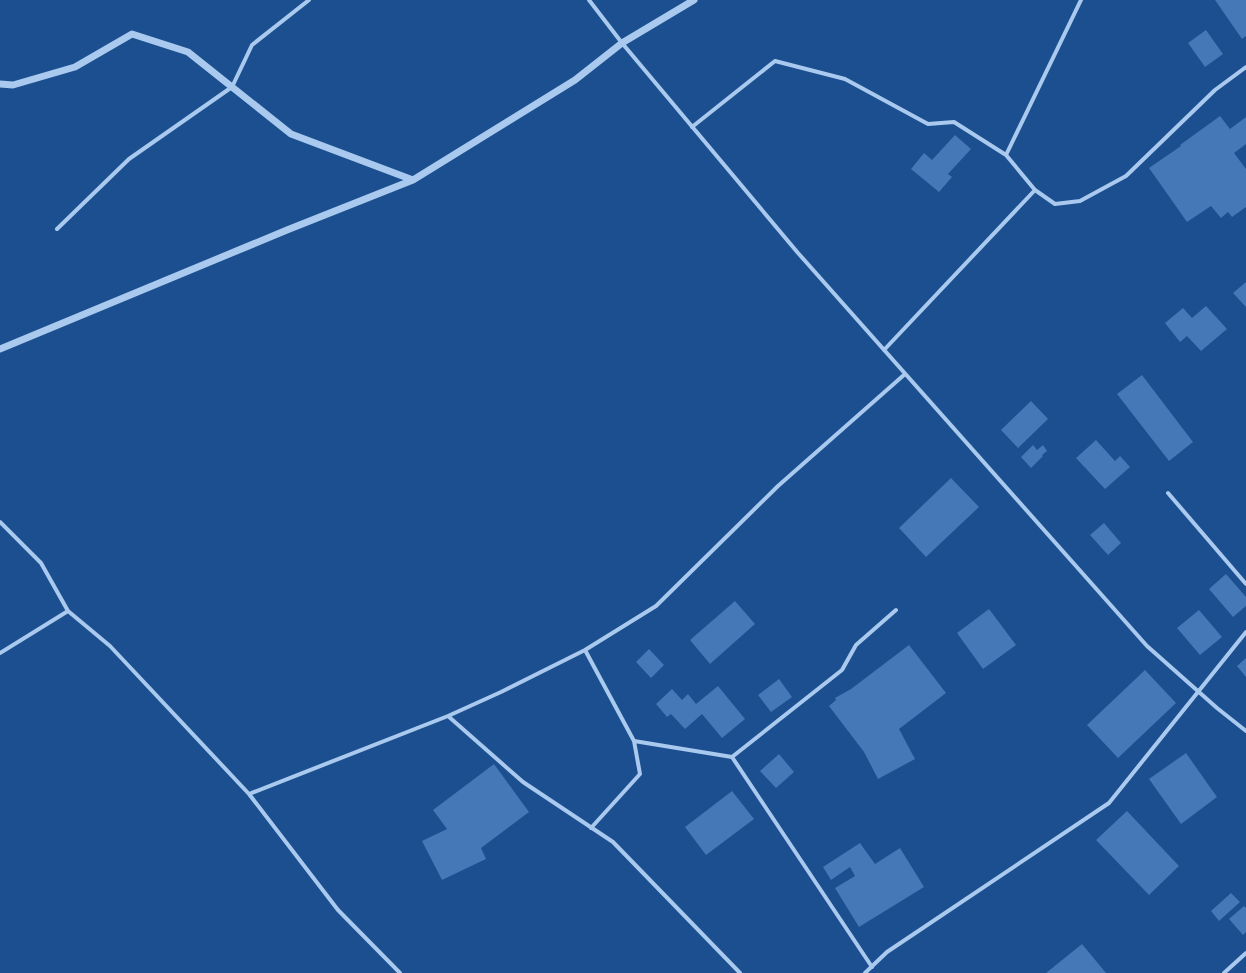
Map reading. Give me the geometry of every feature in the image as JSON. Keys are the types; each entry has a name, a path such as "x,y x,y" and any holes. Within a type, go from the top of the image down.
{"street":[{"path":"57,229 129,159 232,87 252,45 309,0"},
{"path":"589,0 622,43 798,253 1147,646 1246,731"},
{"path":"0,349 280,232 413,180 575,80 622,43 694,0"},
{"path":"1006,155 1081,0"},
{"path":"0,84 13,85 75,67 132,34 188,52 290,134 413,180"},
{"path":"692,127 775,62 845,79 928,124 954,122 1006,155 1035,190 1055,204 1080,201 1126,176 1214,90 1246,67"},
{"path":"884,350 1035,190"},
{"path":"249,794 448,716 501,692 585,650 656,606 778,486 905,374"},
{"path":"1168,493 1246,584"},
{"path":"0,522 41,563 68,611 110,646 249,794 338,910 400,973"},
{"path":"732,757 842,670 856,645 896,610"},
{"path":"0,653 68,611"},
{"path":"865,973 887,952 1109,803 1246,632"},
{"path":"585,650 634,741 640,774 591,828"},
{"path":"448,716 523,782 613,842 740,973"},
{"path":"634,741 732,757 872,967"},
{"path":"1224,973 1246,953"}],"building":[{"path":"1215,0 1246,0 1246,36 1242,39"},
{"path":"1206,30 1223,54 1205,67 1188,43"},
{"path":"1220,116 1230,129 1246,117 1246,144 1234,153 1246,169 1246,207 1232,217 1228,212 1221,218 1211,206 1187,222 1149,168"},
{"path":"955,135 971,149 948,174 952,177 939,192 911,169 924,153 932,160"},
{"path":"1246,282 1246,307 1233,293"},
{"path":"1206,306 1227,329 1201,351 1187,336 1180,342 1165,323 1183,308 1192,318"},
{"path":"1142,375 1193,442 1169,461 1117,394"},
{"path":"1031,401 1048,419 1018,448 1001,430"},
{"path":"1096,440 1115,461 1120,456 1130,467 1105,489 1076,458"},
{"path":"1033,445 1037,450 1043,445 1047,451 1031,468 1021,457"},
{"path":"951,478 979,507 926,557 899,528"},
{"path":"1104,523 1121,543 1108,555 1090,535"},
{"path":"1226,574 1246,597 1246,606 1233,617 1209,589"},
{"path":"735,601 755,624 710,664 690,640"},
{"path":"989,609 1016,645 983,669 957,633"},
{"path":"1199,610 1222,637 1200,655 1177,628"},
{"path":"909,645 946,693 899,729 915,759 878,779 864,752 829,706 836,700 835,698 851,689"},
{"path":"649,649 664,665 651,678 636,662"},
{"path":"1246,658 1246,677 1237,666"},
{"path":"1145,670 1176,703 1118,758 1087,725"},
{"path":"779,679 792,697 771,712 758,695"},
{"path":"718,686 745,719 722,738 702,714 685,729 671,714 667,717 656,704 672,689 682,700 688,694 696,704"},
{"path":"1186,753 1217,797 1181,824 1149,779"},
{"path":"779,754 794,772 776,788 760,771"},
{"path":"494,764 529,812 481,848 486,859 442,880 422,841 447,829 433,810"},
{"path":"732,791 754,819 706,855 685,827"},
{"path":"1127,811 1179,866 1149,895 1096,840"},
{"path":"860,843 875,864 900,848 924,887 859,927 835,888 855,876 850,867 831,880 823,867"},
{"path":"1231,893 1240,902 1219,921 1211,911"},
{"path":"1244,906 1246,908 1246,932 1243,935 1229,919"},
{"path":"1082,944 1106,973 1046,973"}]}
